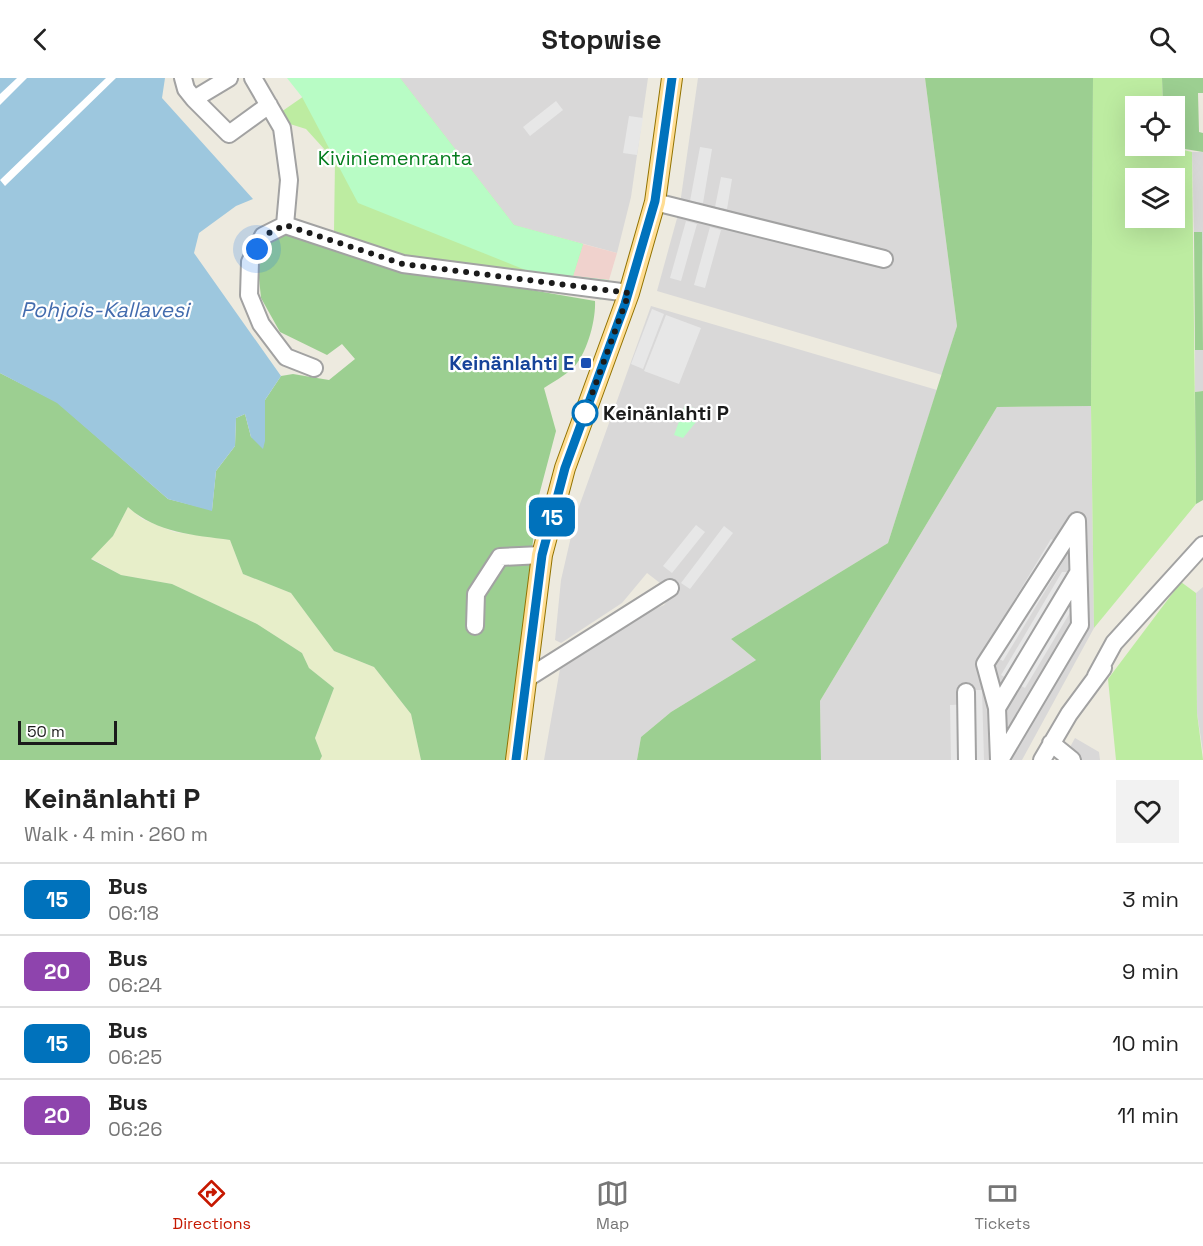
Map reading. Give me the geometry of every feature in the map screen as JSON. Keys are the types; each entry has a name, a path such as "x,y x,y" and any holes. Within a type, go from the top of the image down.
{"main road":[{"path":"516,760 542,555 565,468 629,293 655,201 668,122 672,78"}],"street":[{"path":"183,78 186,89 194,99 229,134 269,105"},
{"path":"194,99 229,78"},
{"path":"253,78 282,128 289,180 285,225"},
{"path":"655,201 884,259"},
{"path":"314,368 286,357 261,324 249,295 250,262 263,236 285,225 403,264 629,293"},
{"path":"1077,521 1080,625 1000,760 997,708 985,664 1077,521"},
{"path":"1042,760 1096,676 1120,648 1136,619 1203,545"},
{"path":"475,626 476,594 500,557 542,555"},
{"path":"997,708 1078,572"},
{"path":"526,679 670,588"},
{"path":"966,692 967,760"},
{"path":"1051,743 1072,760"}],"shaded area":[{"path":"400,78 648,78 631,197 617,253 514,225"},
{"path":"698,78 925,78 957,326 942,375 657,291 679,211"},
{"path":"556,101 563,110 530,136 523,127"},
{"path":"629,116 643,118 637,155 623,153"},
{"path":"700,147 712,149 703,203 690,201"},
{"path":"1192,152 1203,152 1203,272 1201,232 1194,232"},
{"path":"721,177 732,179 727,209 715,207"},
{"path":"686,221 697,224 681,281 670,278"},
{"path":"710,227 721,230 705,288 694,285"},
{"path":"583,244 617,253 609,280 573,276"},
{"path":"651,306 937,390 888,543 731,639 756,660 671,712 641,737 637,760 544,760 561,663 631,619 664,605 673,593 647,573 622,603 561,643 555,640 561,580 576,515"},
{"path":"652,309 664,314 643,369 631,364"},
{"path":"666,315 701,328 679,384 644,371"},
{"path":"1195,350 1203,350 1203,391 1195,392"},
{"path":"1091,406 1094,628 1022,760 821,760 820,701 997,407"},
{"path":"696,525 705,532 672,573 663,566"},
{"path":"724,526 733,533 690,589 681,583"},
{"path":"1051,539 1070,550 1003,661 984,650"},
{"path":"1062,572 1072,572 1071,611 1025,688 1001,675"},
{"path":"1203,587 1203,752 1197,713 1196,593"},
{"path":"971,690 982,690 984,760 951,760 950,705 971,704"},
{"path":"1075,738 1099,752 1100,760 1063,760"}],"green space":[{"name":"Kiviniemenranta","path":"287,78 400,78 514,225 583,244 573,276 609,280 601,300 358,203 302,97"},
{"name":"Kiviniemenranta","path":"330,78 400,78 514,225 583,244 573,276 460,266 391,253 334,231 335,161 306,129 290,124 281,112"},
{"path":"925,78 1093,78 1091,406 997,407 820,701 821,760 637,760 641,737 671,712 756,660 731,639 888,543 957,326"},
{"path":"1093,78 1162,78 1163,96 1125,96 1125,156 1185,156 1185,150 1192,152 1196,504 1094,628 1091,406"},
{"path":"1162,78 1203,78 1203,93 1198,93 1199,132 1203,133 1203,152 1185,149 1185,96 1163,96"},
{"path":"1194,232 1202,232 1203,350 1195,350"},
{"path":"284,233 405,268 595,301 592,327 582,355 572,369 544,388 556,431 538,499 507,760 421,760 411,714 374,667 334,651 291,593 243,574 230,540 163,528 139,516 128,507 113,536 91,559 121,575 172,584 257,624 302,653 309,668 334,688 315,738 322,756 320,760 0,760 0,373 57,402 168,499 212,510 216,471 235,446 236,418 245,414 251,437 265,441 265,400 281,376 293,374 329,380 355,359 342,344 327,355 280,332 261,298 258,268 266,245"},
{"path":"1203,391 1203,500 1196,504 1195,392"},
{"path":"685,405 704,412 683,438 674,435"},
{"path":"128,507 142,519 174,532 230,540 243,574 291,593 334,651 374,667 411,714 421,760 320,760 322,756 315,738 334,688 309,668 302,653 257,624 172,584 121,575 91,558 113,536"},
{"path":"1181,582 1196,593 1197,713 1203,760 1116,760 1108,679"}],"water":[{"name":"Pohjois-Kallavesi","path":"0,78 165,78 162,98 253,199 236,206 199,233 194,253 281,376 265,400 263,449 251,437 245,414 236,418 235,446 216,471 212,511 168,499 57,403 0,373"}],"pier":[{"path":"17,78 27,78 0,105 0,94"},
{"path":"106,78 116,78 5,186 0,180"}],"bus line":[{"name":"15","path":"516,760 542,555 565,468 629,293 655,201 668,122 672,78"}],"place":[{"name":"Keinänlahti E","path":"586,363"},
{"name":"Keinänlahti P","path":"585,413"}],"route":[{"path":"257,249 263,236 285,225 403,264 629,293 585,413"}]}
